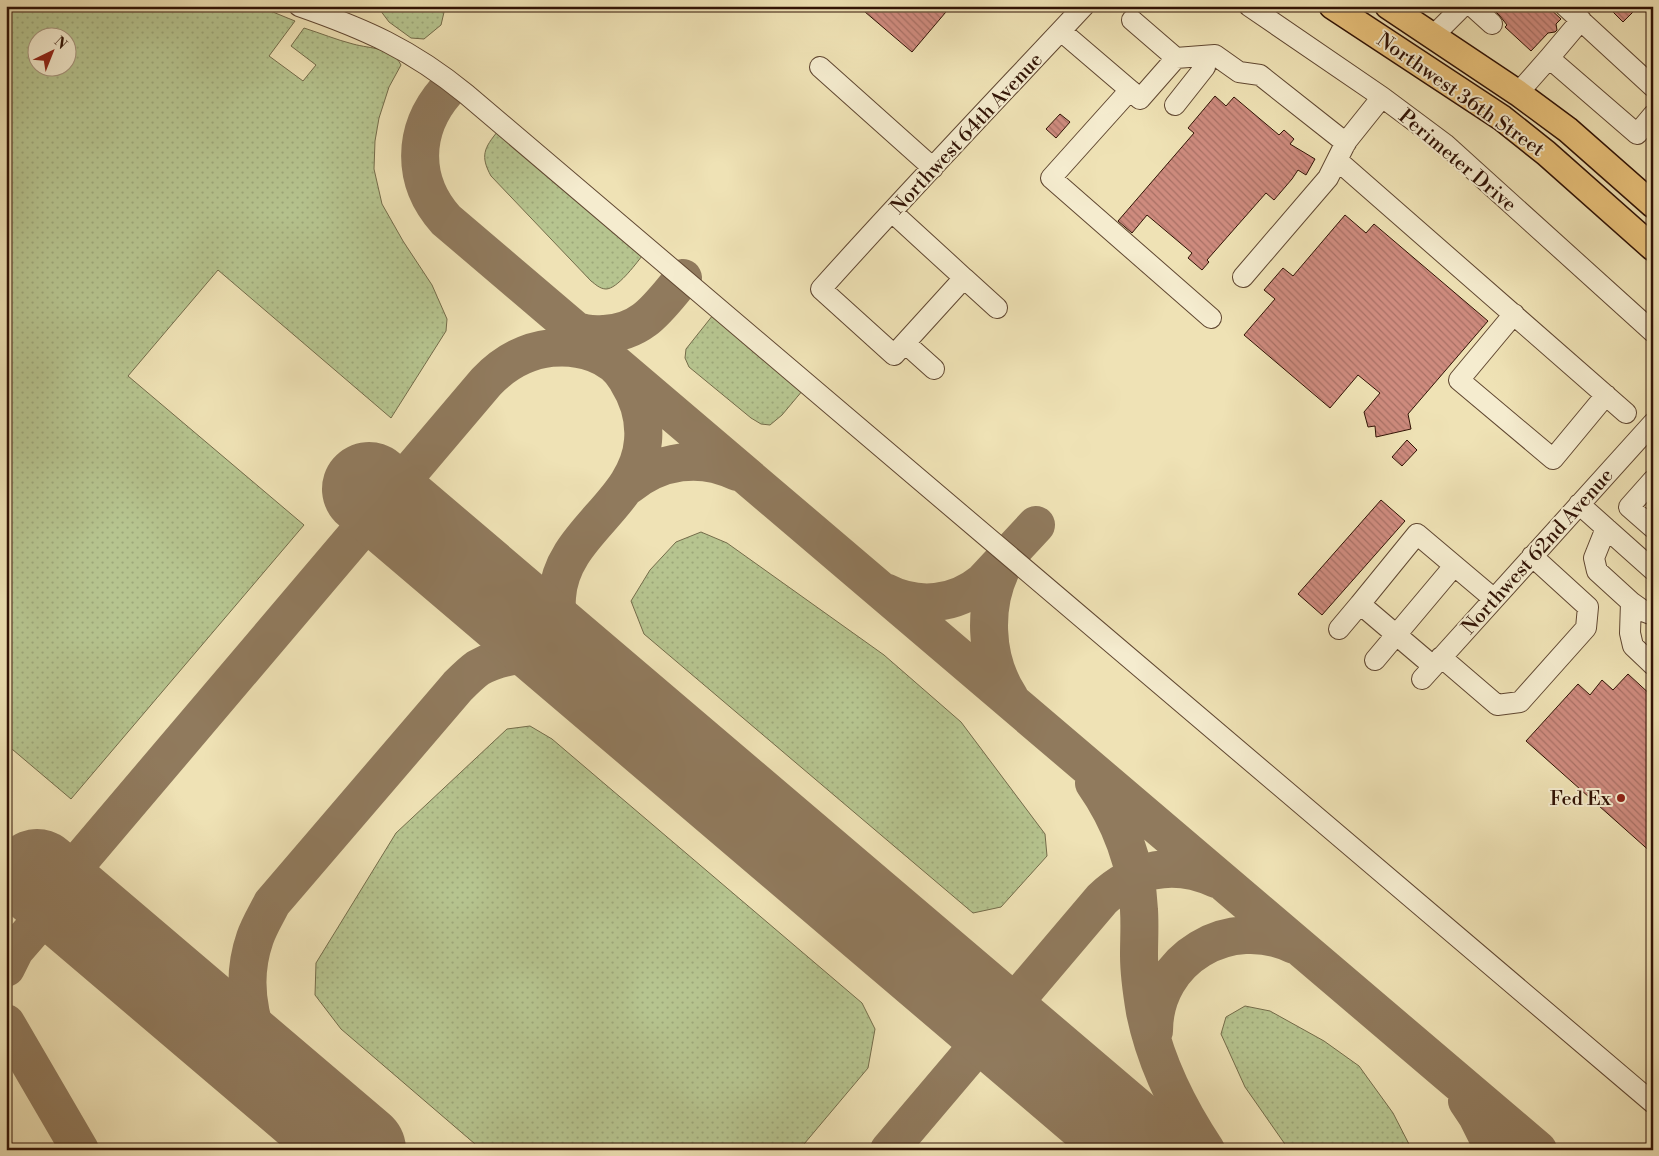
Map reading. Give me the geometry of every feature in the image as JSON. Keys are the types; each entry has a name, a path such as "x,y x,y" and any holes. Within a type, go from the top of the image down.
{"main road":[{"name":"Northwest 36th Street","path":"1332,6 1502,118 1546,153 1653,248"},
{"name":"Northwest 36th Street","path":"1388,6 1518,93 1568,130 1653,205"},
{"path":"1502,118 1518,93"}],"street":[{"path":"299,6 333,12 421,60 466,94 1653,1103"},
{"name":"Northwest 64th Avenue","path":"905,343 894,355 821,289 1084,6"},
{"name":"Perimeter Drive","path":"1249,6 1382,97 1452,151 1653,332"},
{"path":"1433,36 1463,6"},
{"path":"1472,6 1492,24"},
{"path":"1566,6 1653,87"},
{"path":"1132,20 1176,58"},
{"path":"1518,93 1581,20"},
{"path":"1061,31 1140,99 1176,58 1215,55 1239,72 1260,75 1514,314 1626,413"},
{"path":"1175,105 1205,67 1203,56"},
{"path":"1549,58 1637,134 1653,115"},
{"path":"820,67 932,168"},
{"path":"1130,90 1051,178 1211,318"},
{"path":"1243,277 1328,178 1341,151 1382,97"},
{"path":"892,212 997,308"},
{"path":"934,369 905,343 964,278"},
{"path":"1514,314 1459,380 1553,459 1606,395"},
{"name":"Northwest 62nd Avenue","path":"1432,667 1653,423"},
{"path":"1653,480 1629,507 1653,528"},
{"path":"1578,504 1653,570"},
{"path":"1606,528 1594,558 1597,571 1631,602 1653,615"},
{"path":"1338,629 1417,534 1494,599"},
{"path":"1360,604 1432,667 1497,705 1520,702 1586,628 1588,607 1532,556"},
{"path":"1374,660 1454,566"},
{"path":"1631,602 1630,633 1633,646 1653,664"}],"green space":[{"path":"6,6 258,6 295,21 269,56 303,81 316,65 291,46 304,28 360,46 387,52 397,59 401,65 389,87 379,118 375,141 374,169 382,204 403,241 432,285 447,319 446,331 391,418 218,270 128,376 304,525 71,799 6,744"},
{"path":"377,6 445,6 445,8 441,25 424,39 411,38 389,22"},
{"path":"498,131 642,256 626,276 615,285 606,289 591,281 491,176 485,163 485,152 489,142"},
{"path":"713,315 803,390 782,415 770,425 761,424 751,418 689,367 685,358 686,349"},
{"path":"701,532 727,543 884,655 961,722 1045,834 1047,856 1001,907 973,913 644,634 631,601 650,570 676,542"},
{"path":"530,726 552,739 862,1003 875,1029 868,1068 799,1150 482,1150 341,1029 315,995 316,963 396,833 507,729"},
{"path":"1245,1006 1270,1011 1324,1041 1359,1066 1393,1113 1412,1150 1289,1150 1245,1087 1221,1034 1226,1017"}],"building":[{"path":"858,6 951,6 912,52"},
{"path":"1490,6 1547,6 1561,19 1556,24 1557,30 1548,33 1531,51 1505,27 1507,25"},
{"path":"1607,6 1626,6 1633,12 1623,22"},
{"path":"1215,96 1226,106 1234,97 1279,135 1284,130 1294,139 1290,144 1315,159 1306,175 1298,170 1274,200 1266,193 1207,260 1209,262 1202,270 1188,258 1192,253 1147,215 1132,233 1118,221 1194,133 1188,128"},
{"path":"1060,114 1070,122 1056,138 1046,129"},
{"path":"1345,215 1366,233 1374,224 1488,321 1408,414 1411,429 1376,437 1375,426 1368,427 1364,412 1380,393 1358,375 1330,408 1244,335 1275,299 1264,290 1283,268 1293,276"},
{"path":"1407,440 1417,450 1402,466 1392,457"},
{"path":"1381,500 1405,521 1322,615 1298,594"},
{"name":"Fed Ex","path":"1628,674 1653,697 1653,854 1526,741 1578,684 1590,695 1602,680 1613,690"}],"taxiway":[{"path":"446,91 435,106 427,122 420,156 426,189 446,220 1538,1150"},
{"path":"573,329 584,333 604,334 630,328 650,316 683,278"},
{"path":"54,891 486,382 500,369 516,359 532,352 551,348 562,347 584,350 594,353 613,364 621,371 631,387 642,417 643,441 638,463 628,483 615,501 571,554 562,574 557,597 558,623 561,634 572,654 596,683"},
{"path":"628,486 653,470 681,462 709,463 737,472"},
{"path":"885,592 910,601 923,602 936,602 961,596 983,582 1036,525"},
{"path":"1005,562 992,595 989,631 995,666 1001,683 1010,698"},
{"path":"353,1145 291,1089 272,1064 263,1048 256,1030 248,994 250,957 261,925 272,903 458,686 475,670 507,657 537,655 557,659 587,677"},
{"path":"1094,783 1112,812 1126,844 1135,876 1139,910 1139,962 1149,1030 1161,1066 1177,1101 1206,1150"},
{"path":"889,1150 1102,899 1115,888 1141,874 1156,870 1185,870 1216,879"},
{"path":"6,968 15,950 61,897"},
{"path":"1154,1031 1157,1005 1167,982 1181,964 1200,949 1222,939 1245,935 1270,937 1294,945"},
{"path":"6,1023 80,1150"},
{"path":"1467,1101 1477,1116 1494,1150"}],"runway":[{"path":"369,489 1145,1150"},
{"path":"37,876 359,1150"}],"place":[{"name":"Fed Ex","path":"1621,798"}]}
